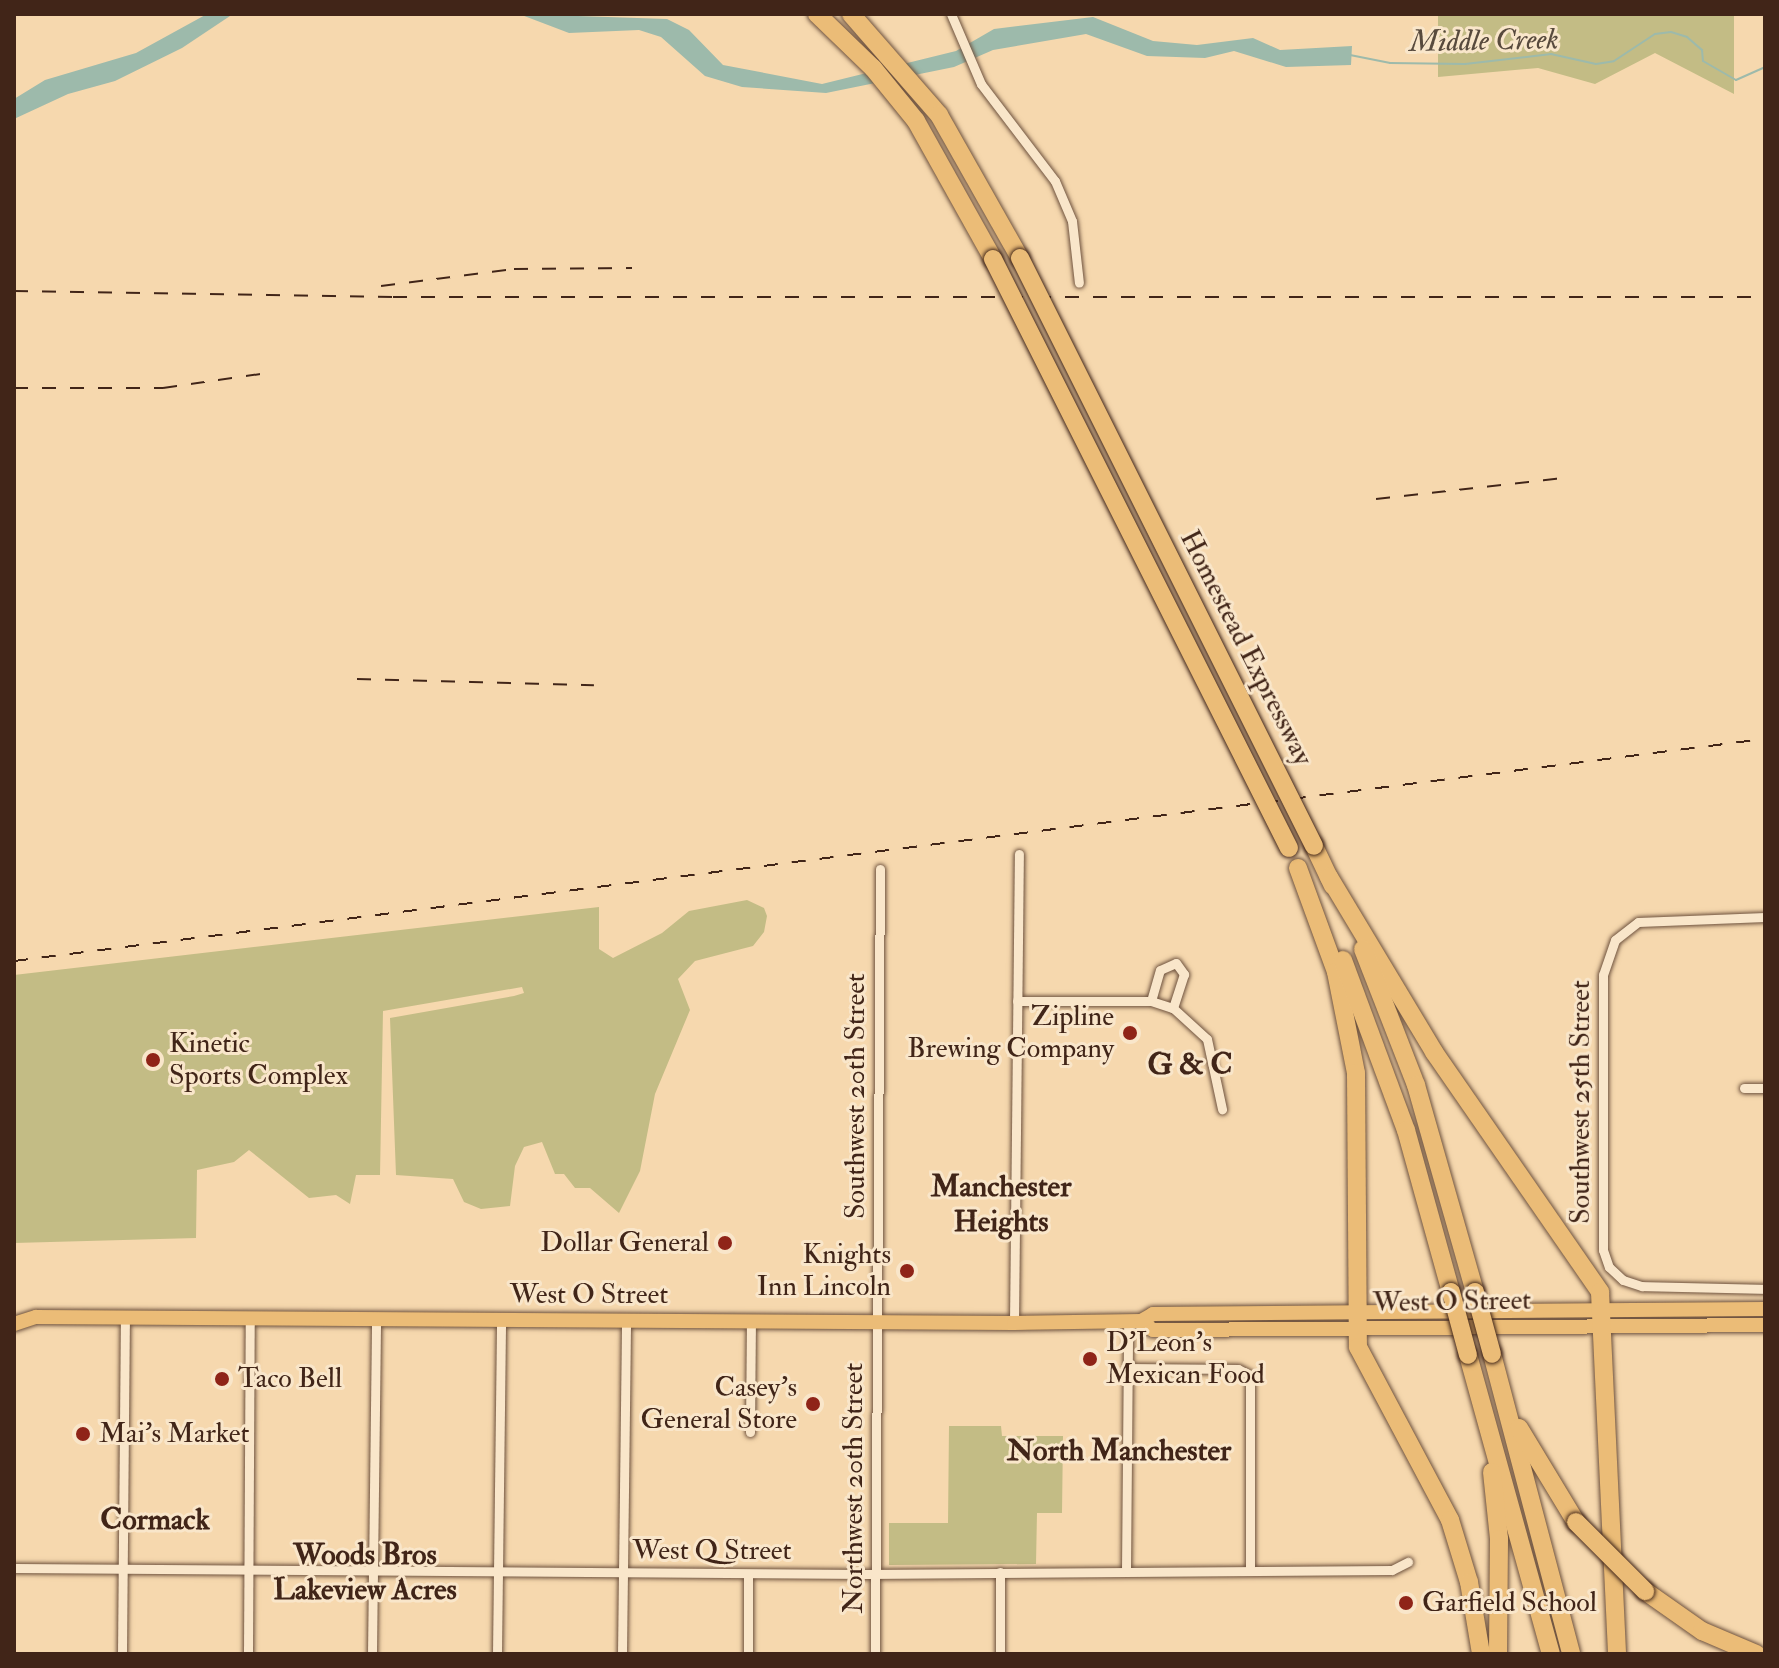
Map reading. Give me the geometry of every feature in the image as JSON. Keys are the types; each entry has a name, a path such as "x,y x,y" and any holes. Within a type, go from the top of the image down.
{"highway":[{"name":"Homestead Expressway","path":"817,14 842,37 916,121 993,259 1289,848 1386,1068 1470,1359"},
{"name":"Homestead Expressway","path":"859,19 939,115 1020,258 1329,877 1416,1085 1492,1354"},
{"path":"1298,868 1336,972 1356,1073 1361,1356 1423,1461 1450,1520 1469,1582 1481,1654"},
{"path":"1329,877 1434,1052 1593,1279 1603,1318 1617,1654"},
{"path":"1492,1354 1528,1448 1576,1522 1645,1591 1702,1631 1756,1654"},
{"path":"1492,1354 1571,1654"},
{"path":"1470,1359 1498,1521 1498,1654"},
{"path":"1470,1359 1551,1654"}],"main road":[{"name":"West O Street","path":"14,1309 36,1317"},
{"name":"West O Street","path":"14,1324 36,1317 878,1323 1135,1321 1153,1330 1358,1320 1603,1318 1765,1309"},
{"name":"West O Street","path":"1603,1318 1765,1325"}],"street":[{"path":"951,14 974,70 1055,181 1072,221 1079,283"},
{"path":"1014,1323 1019,854"},
{"name":"Southwest 20th Street","path":"878,1323 880,869"},
{"name":"Southwest 25th Street","path":"1765,917 1649,919 1622,932 1609,950 1603,975 1603,1250 1615,1275 1642,1286 1765,1289"},
{"path":"1151,1001 1160,970 1176,963 1184,974 1173,1008"},
{"path":"1017,1001 1151,1001 1173,1008 1207,1039 1222,1109"},
{"path":"1744,1088 1765,1088"},
{"path":"122,1654 125,1318"},
{"path":"248,1654 250,1319"},
{"path":"372,1654 376,1320"},
{"path":"497,1654 501,1321"},
{"path":"1126,1571 1127,1368 1135,1321"},
{"path":"622,1654 626,1322"},
{"path":"750,1432 751,1322"},
{"name":"Northwest 20th Street","path":"875,1654 878,1323"},
{"path":"1127,1368 1247,1372 1252,1386 1250,1571"},
{"name":"West Q Street","path":"14,1568 876,1574 1392,1570 1408,1562"},
{"path":"1000,1572 1000,1654"},
{"path":"748,1574 748,1654"}],"shaded area":[{"path":"207,14 233,14 182,48 115,81 68,94 14,119 14,99 45,80 136,53"},
{"path":"519,14 667,19 689,30 723,65 822,84 956,51 994,29 1093,17 1153,41 1197,45 1253,38 1280,50 1352,46 1351,65 1286,67 1234,51 1205,58 1147,56 1086,34 993,50 954,67 826,93 742,87 705,76 661,37 639,30 569,33"},
{"path":"1438,14 1734,14 1734,94 1655,53 1595,84 1538,68 1438,77"},
{"path":"747,900 764,908 767,916 764,932 753,946 695,961 678,979 690,1010 655,1094 640,1171 619,1213 590,1188 575,1188 564,1174 555,1174 542,1142 524,1147 515,1166 510,1206 481,1209 464,1202 453,1179 396,1175 390,1018 514,996 524,993 522,987 383,1011 380,1175 356,1175 350,1204 336,1195 309,1198 249,1150 234,1162 197,1170 196,1238 14,1243 14,975 599,907 599,949 613,958 662,933 689,911"},
{"path":"949,1426 1001,1426 1002,1436 1063,1436 1062,1513 1037,1513 1036,1564 889,1565 889,1523 948,1523"}],"waterway":[{"name":"Middle Creek","path":"1350,55 1390,63 1465,64 1551,54 1596,64 1614,61 1655,34 1671,32 1687,37 1702,50 1703,61 1736,80 1765,67"}],"railway":[{"path":"381,286 514,269 632,268"},
{"path":"14,291 393,297 1765,297"},
{"path":"14,388 163,388 274,372"},
{"path":"1376,499 1563,478"},
{"path":"357,679 594,685"},
{"path":"14,961 1765,739"}],"place":[{"name":"Zipline Brewing Company","path":"1130,1033"},
{"name":"Kinetic Sports Complex","path":"153,1060"},
{"name":"Dollar General","path":"725,1243"},
{"name":"Knights Inn Lincoln","path":"907,1271"},
{"name":"D'Leon's Mexican Food","path":"1090,1359"},
{"name":"Taco Bell","path":"222,1379"},
{"name":"Casey's General Store","path":"813,1404"},
{"name":"Mai's Market","path":"83,1434"},
{"name":"Garfield School","path":"1406,1603"}],"district":[{"name":"G & C","path":"1190,1065"},
{"name":"Manchester Heights","path":"1001,1204"},
{"name":"North Manchester","path":"1119,1451"},
{"name":"Cormack","path":"155,1520"},
{"name":"Woods Bros Lakeview Acres","path":"365,1572"}]}
